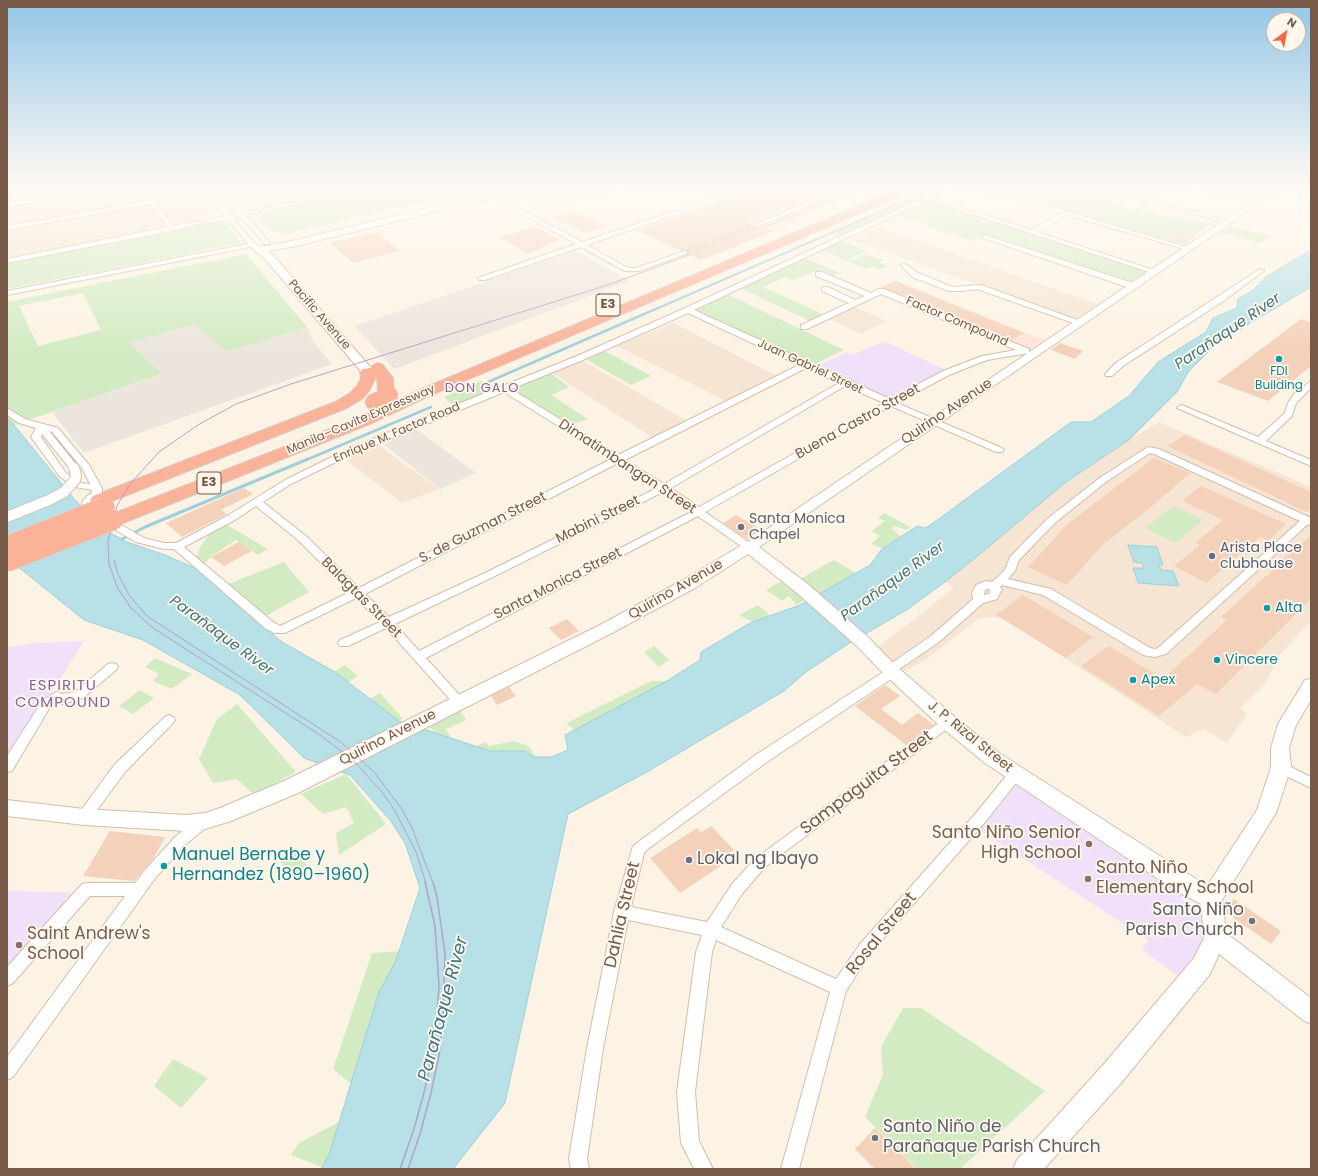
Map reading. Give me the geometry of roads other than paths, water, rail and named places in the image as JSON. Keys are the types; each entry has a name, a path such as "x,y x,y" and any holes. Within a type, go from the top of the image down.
{"highway":[{"name":"Manila–Cavite Expressway","path":"7,562 104,504 228,470 355,419 381,398 757,243"},
{"name":"Manila–Cavite Expressway","path":"7,546 104,504 364,421 431,390 781,243"},
{"path":"7,536 104,504 341,405 362,390 373,370 385,378 381,398"}],"main road":[{"path":"263,246 276,243"},
{"name":"Quirino Avenue","path":"7,808 84,817 186,823 205,821 241,810 291,787 645,609 750,547 933,421 1029,352 1079,322 1199,243"},
{"name":"Pacific Avenue","path":"263,246 373,370"},
{"name":"J. P. Rizal Street","path":"750,547 803,589 864,643 891,671 948,722 992,758 1186,885 1211,899"},
{"path":"1033,1167 1202,966 1215,938 1211,899 1220,881 1266,813 1281,767 1280,748 1287,724 1308,694"},
{"path":"1215,938 1311,1012"}],"street":[{"path":"7,261 100,243"},
{"name":"Pacific Avenue","path":"259,243 263,246"},
{"path":"480,277 579,243"},
{"path":"584,243 639,269 685,253"},
{"name":"Enrique M. Factor Road","path":"104,504 97,493 87,502 86,506 90,511 140,540 164,546 177,546 184,544 231,518 256,501 300,476 339,457 580,358 836,243"},
{"path":"1003,243 1133,286"},
{"path":"1065,243 1155,272"},
{"path":"1169,243 1190,249"},
{"path":"7,294 263,246"},
{"path":"7,299 263,246"},
{"path":"904,265 915,275 952,289 978,287 1079,322"},
{"path":"1109,374 1120,364 1222,298 1260,270"},
{"path":"819,274 872,296"},
{"path":"825,290 855,303"},
{"name":"Factor Compound","path":"872,296 881,291 1029,352"},
{"path":"804,328 872,296"},
{"name":"Juan Gabriel Street","path":"688,310 804,365 999,450"},
{"name":"Buena Castro Street","path":"698,512 890,403 952,370 985,358 1029,352"},
{"name":"S. de Guzman Street","path":"177,546 268,625 278,630 286,628 358,593 486,526 804,365"},
{"name":"Mabini Street","path":"344,643 488,575 568,534 664,488 844,383"},
{"path":"1260,441 1289,414 1292,402 1311,384"},
{"name":"Dimatimbangan Street","path":"504,388 664,488 750,547"},
{"path":"1182,408 1311,463"},
{"path":"7,411 16,418 40,427 55,430 86,467 104,504"},
{"path":"40,427 36,437 63,475 104,504"},
{"path":"7,517 50,500 64,492 75,480 76,476 74,468 40,427"},
{"path":"1148,450 1156,451 1309,521 1162,651 1155,653 1147,652 1046,592 997,584 1010,571 1014,559 1051,521 1104,479 1148,450"},
{"name":"Balagtas Street","path":"256,501 302,538 358,593 419,656 459,702"},
{"name":"Santa Monica Street","path":"419,656 698,512"},
{"name":"Dahlia Street","path":"580,1169 578,1159 594,1056 622,912 638,850 762,758 891,671 935,639 979,600 993,596 997,584"},
{"path":"7,767 46,704 56,697 63,699 74,697 112,667"},
{"path":"84,817 120,768 169,720"},
{"name":"Sampaguita Street","path":"704,1169 690,1143 686,1092 704,952 712,930 737,889 760,863 948,722"},
{"path":"1281,767 1311,783"},
{"name":"Rosal Street","path":"790,1169 839,988 865,949 976,823 1016,774"},
{"path":"7,1071 151,873 180,841 205,821"},
{"path":"7,978 87,889 138,890"},
{"path":"622,912 712,930 839,988"}],"water":[{"name":"Parañaque River","path":"1311,250 1311,287 1217,343 1189,371 1177,392 1129,440 1066,482 945,582 908,609 848,644 806,672 784,691 647,772 568,814 505,1103 453,1169 321,1169 329,1155 379,992 395,963 420,888 405,843 390,820 350,775 304,758 240,695 143,640 84,620 7,558 7,419 14,425 75,500 105,530 127,542 165,555 197,569 282,642 335,672 399,721 490,751 525,751 534,757 551,757 568,750 565,735 665,682 700,660 701,652 750,623 800,605 870,565 881,550 917,526 924,528 929,526 1071,422 1091,422 1129,396 1158,362 1206,332 1213,318 1237,308 1238,299 1252,291 1267,276"},
{"path":"1128,545 1157,547 1163,565 1159,565 1161,570 1173,571 1179,586 1138,583 1133,568 1144,568 1142,563 1134,562"}],"waterway":[{"path":"656,309 808,243"},
{"path":"488,382 658,308"},
{"path":"306,460 431,407"},
{"path":"122,539 145,527 308,459"}],"tunnel":[{"path":"685,253 711,243"}],"tram line":[{"path":"426,883 416,852 395,811 382,792 353,760 320,735 153,628 131,608 117,587 109,564 108,541 117,506 130,484 159,452 198,425 236,404 291,384 608,285 689,255"},
{"path":"114,560 118,574 129,595 147,616 342,743 374,772 401,808 412,828 433,883"},
{"path":"400,1169 413,1132 424,1093 432,1055 437,1019 439,985 435,926 425,882"},
{"path":"408,1169 420,1134 431,1093 439,1055 443,1019 445,953 437,897 433,882"}],"place":[{"name":"FDI Building","path":"1279,359"},
{"name":"Santa Monica Chapel","path":"741,527"},
{"name":"Arista Place clubhouse","path":"1212,556"},
{"name":"Alta","path":"1267,608"},
{"name":"Vincere","path":"1217,660"},
{"name":"Apex","path":"1133,680"},
{"name":"Santo Niño Senior High School","path":"1089,844"},
{"name":"Lokal ng Ibayo","path":"689,860"},
{"name":"Manuel Bernabe y Hernandez (1890–1960)","path":"164,866"},
{"name":"Santo Niño Elementary School","path":"1088,879"},
{"name":"Santo Niño Parish Church","path":"1252,921"},
{"name":"Saint Andrew's School","path":"19,945"},
{"name":"Santo Niño de Parañaque Parish Church","path":"875,1138"}],"district":[{"name":"DON GALO","path":"482,389"},
{"name":"ESPIRITU COMPOUND","path":"63,694"}]}
